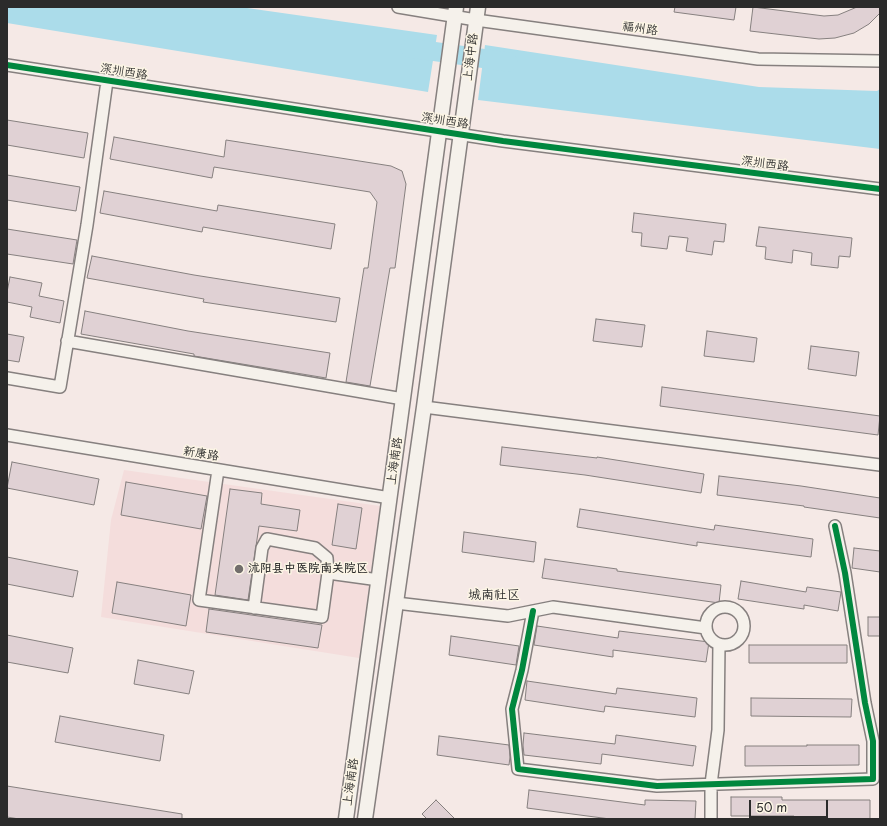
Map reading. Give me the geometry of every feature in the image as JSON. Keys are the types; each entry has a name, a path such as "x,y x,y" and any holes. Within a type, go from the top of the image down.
{"main road":[{"name":"上海中路","path":"443,103 455,16"},
{"name":"上海中路","path":"465,107 476,19"},
{"name":"上海南路","path":"346,819 443,103"},
{"name":"上海南路","path":"365,819 465,107"}],"street":[{"name":"福州路","path":"398,7 758,59 878,59"},
{"name":"深圳西路","path":"7,65 439,132 880,190"},
{"path":"7,378 60,387 87,225 107,81"},
{"path":"67,341 403,399"},
{"path":"424,407 880,465"},
{"name":"新康路","path":"7,435 390,498"},
{"path":"218,470 199,600 254,608 322,617 328,573 327,558 315,548 267,539 262,548 254,608"},
{"path":"534,611 522,670 512,709 518,769 657,786 874,778 874,740 865,703 845,572 835,526"},
{"path":"328,573 379,580"},
{"path":"396,603 508,616 553,607 706,628"},
{"path":"725,606 732,608 742,616 744,628 742,634 732,643 726,645 719,644 710,638 706,628 706,621 713,610 725,606"},
{"path":"712,819 710,784 718,730 719,644"}],"shaded area":[{"name":"沭阳县中医院南关院区","path":"124,470 380,506 359,658 101,617 111,520"}],"water":[{"path":"7,7 240,7 437,35 428,92 7,23"},
{"path":"485,45 759,87 877,91 880,89 880,149 478,100"}],"building":[{"path":"675,7 736,7 734,20 674,12"},
{"path":"753,7 824,16 838,15 857,7 880,7 880,13 869,24 854,33 835,38 819,39 750,31"},
{"path":"7,120 88,133 84,158 7,145"},
{"path":"114,137 224,157 226,140 391,166 402,171 406,184 395,268 390,268 370,386 346,382 364,268 368,268 377,202 370,192 214,167 212,178 110,159"},
{"path":"7,175 80,187 76,211 7,200"},
{"path":"104,191 217,211 218,205 335,224 331,249 203,227 202,232 100,213"},
{"path":"634,213 726,224 724,242 714,241 712,255 686,251 688,238 669,236 667,249 641,246 642,233 632,232"},
{"path":"759,227 852,238 850,257 839,256 838,268 811,265 812,253 793,250 792,263 765,259 766,247 756,246"},
{"path":"7,229 77,240 73,264 7,254"},
{"path":"92,256 194,275 340,298 336,322 203,302 204,299 87,278"},
{"path":"10,277 42,283 39,296 64,301 60,323 30,317 32,307 7,302"},
{"path":"85,311 188,331 330,353 326,378 194,356 194,354 81,334"},
{"path":"596,319 645,325 642,347 593,341"},
{"path":"707,331 757,338 754,362 704,356"},
{"path":"7,334 24,337 19,362 7,360"},
{"path":"811,346 859,352 856,376 808,369"},
{"path":"662,387 880,416 878,435 660,406"},
{"path":"502,447 597,457 704,474 701,493 585,475 500,465"},
{"path":"12,462 99,479 94,505 7,488"},
{"path":"719,476 880,498 880,518 804,506 717,495"},
{"path":"126,482 207,496 201,529 121,515"},
{"path":"230,489 262,493 261,504 300,510 297,531 259,526 248,600 215,595"},
{"path":"338,504 362,508 356,549 332,545"},
{"path":"580,509 714,530 715,525 813,539 811,557 697,542 697,546 577,527"},
{"path":"464,532 536,542 534,562 462,552"},
{"path":"854,548 880,551 880,572 852,568"},
{"path":"7,557 78,571 73,597 7,584"},
{"path":"545,559 617,569 617,571 721,585 719,603 542,578"},
{"path":"741,581 806,592 807,587 841,592 838,611 804,605 804,609 738,599"},
{"path":"117,582 191,595 186,626 112,613"},
{"path":"209,609 322,625 318,648 206,632"},
{"path":"868,617 880,617 880,636 868,636"},
{"path":"537,626 618,638 619,631 709,642 706,662 613,650 613,657 534,645"},
{"path":"7,635 73,648 68,673 7,662"},
{"path":"451,636 519,646 516,665 449,655"},
{"path":"749,645 847,645 847,663 749,663"},
{"path":"138,660 194,671 189,694 134,684"},
{"path":"527,681 616,694 617,688 697,698 695,717 605,706 604,712 525,700"},
{"path":"751,698 852,699 851,717 751,716"},
{"path":"60,716 164,735 160,761 55,742"},
{"path":"524,733 615,744 616,735 696,746 693,766 602,754 601,764 524,755"},
{"path":"439,736 509,745 509,765 437,755"},
{"path":"859,745 859,765 745,766 745,746"},
{"path":"7,786 182,814 182,819 19,819 7,817"},
{"path":"529,790 645,805 645,800 696,801 695,819 610,819 527,808"},
{"path":"731,797 782,797 782,800 870,800 870,819 794,819 794,816 731,816"},
{"path":"436,800 455,819 427,819 422,814"}],"waterway":[{"path":"410,48 508,62"}],"cycle path":[{"path":"7,65 503,141 880,189"},
{"path":"533,611 522,670 512,709 518,769 657,786 873,779 873,741 865,703 845,573 835,526"}],"place":[{"name":"沭阳县中医院南关院区","path":"239,569"}],"district":[{"name":"城南社区","path":"494,595"}]}
